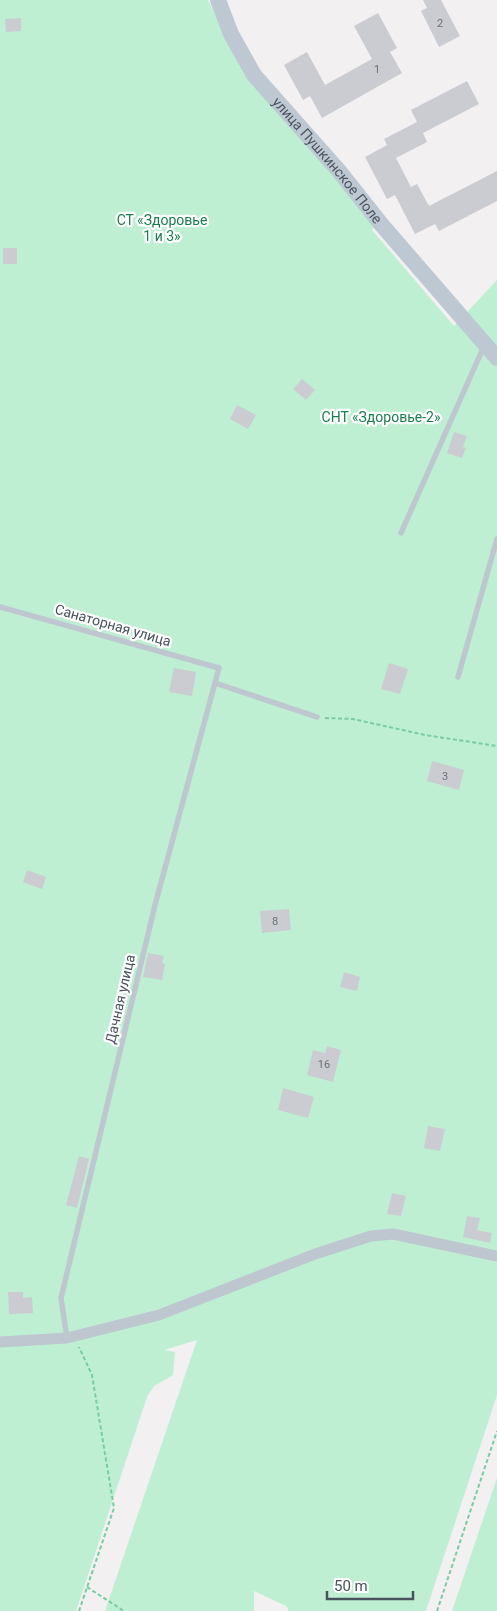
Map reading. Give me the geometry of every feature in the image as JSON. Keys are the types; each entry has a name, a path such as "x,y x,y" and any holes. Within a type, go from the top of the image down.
{"main road":[{"name":"улица Пушкинское Поле","path":"218,0 230,34 254,76 339,171 381,224 497,358"}],"street":[{"path":"0,1342 67,1338 159,1315 315,1254 371,1236 393,1234 497,1256"}],"lane":[{"path":"401,534 485,344"},
{"path":"458,677 497,539"},
{"name":"Санаторная улица","path":"0,607 219,668"},
{"name":"Дачная улица","path":"67,1338 62,1298 155,905 219,668"},
{"path":"215,683 317,717"}],"path":[{"path":"317,717 352,720 425,735 497,746"},
{"path":"67,1338 79,1346 92,1375 114,1508 79,1611"},
{"path":"437,1611 497,1431"},
{"path":"87,1587 124,1611"}],"green space":[{"path":"0,0 208,0 240,64 379,221 372,230 454,326 497,280 497,1395 426,1611 289,1611 286,1606 254,1591 254,1611 105,1611 197,1340 164,1350 175,1352 173,1375 154,1386 147,1397 76,1611 0,1611"},
{"path":"497,1478 497,1611 452,1611"}],"building":[{"path":"423,0 441,0 460,36 439,47 421,11 427,8"},
{"path":"378,13 397,48 390,52 402,73 322,118 310,96 303,100 284,65 307,52 325,85 372,59 354,26"},
{"path":"21,18 21,31 6,32 5,19"},
{"path":"467,81 479,104 423,133 427,142 396,158 411,187 417,184 429,206 497,171 497,201 439,231 435,224 415,234 395,195 387,199 365,157 387,145 384,139 417,122 411,110"},
{"path":"3,248 17,248 17,264 3,264"},
{"path":"302,379 315,390 306,400 293,389"},
{"path":"237,405 256,415 248,429 230,419"},
{"path":"454,432 467,436 463,447 466,448 462,458 447,453"},
{"path":"389,663 408,669 400,694 381,689"},
{"path":"174,668 196,672 192,696 169,692"},
{"path":"432,761 464,770 459,790 427,781"},
{"path":"27,870 46,877 42,889 23,882"},
{"path":"289,909 291,930 262,933 260,911"},
{"path":"148,953 164,956 162,963 165,964 162,980 143,977"},
{"path":"344,972 360,977 357,991 340,987"},
{"path":"327,1046 341,1050 333,1082 307,1075 313,1050 325,1053"},
{"path":"283,1088 314,1097 308,1118 278,1110"},
{"path":"428,1126 445,1129 440,1151 424,1148"},
{"path":"79,1156 89,1159 77,1208 66,1205"},
{"path":"392,1193 406,1196 401,1216 387,1214"},
{"path":"467,1216 480,1218 477,1230 492,1233 490,1243 463,1237"},
{"path":"8,1292 23,1292 23,1298 32,1297 33,1313 9,1314"}],"park label":[{"name":"СТ «Здоровье 1 и 3»","path":"162,228"},
{"name":"СНТ «Здоровье-2»","path":"381,417"}]}
